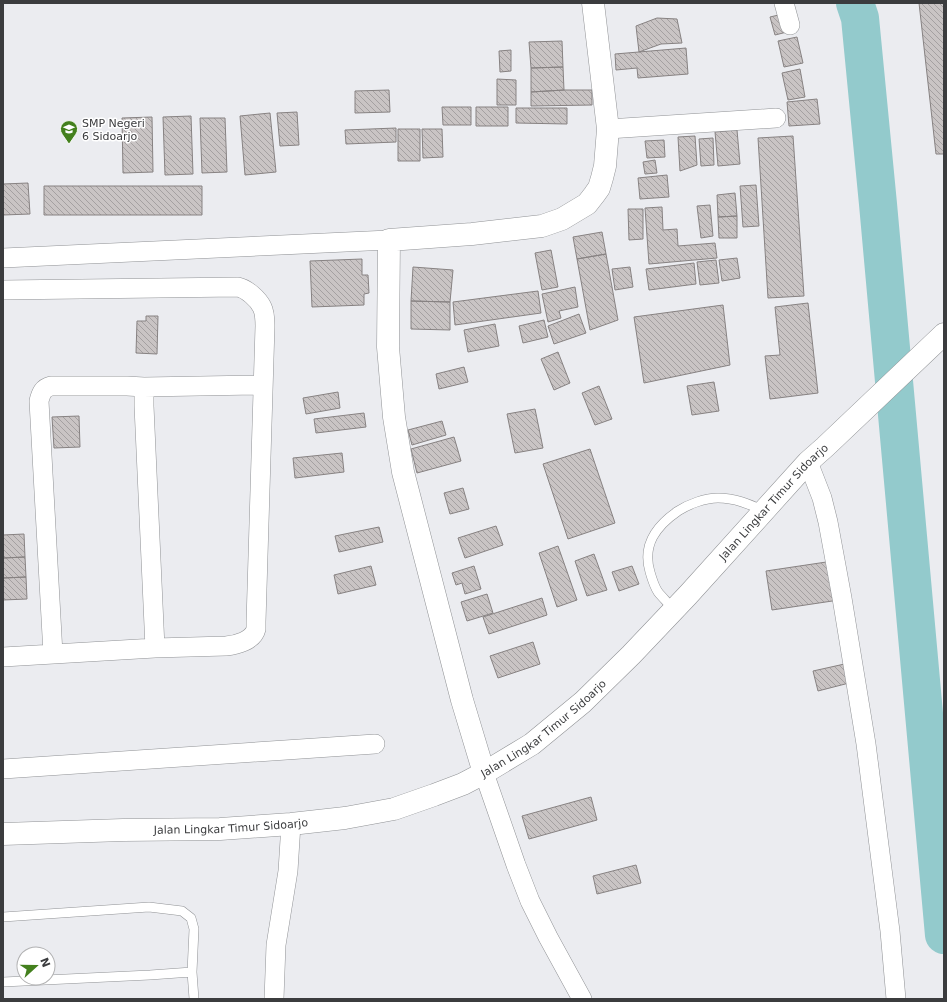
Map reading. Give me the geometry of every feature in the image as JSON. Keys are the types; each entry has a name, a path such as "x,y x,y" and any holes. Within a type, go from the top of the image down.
{"main road":[{"path":"484,773 462,700 403,472 394,417 388,347 389,240 472,234 542,226 562,219 587,204 594,195 602,178 605,166 608,129 593,3"},
{"name":"Jalan Lingkar Timur Sidoarjo","path":"3,834 123,830 220,829 291,824 345,818 394,809 463,784 484,773 532,744 583,702 674,610 808,462 939,339"}],"street":[{"path":"784,3 790,25"},
{"path":"608,129 776,118"},
{"path":"3,258 389,240"},
{"path":"3,290 241,288 259,302 262,307 265,326 255,631 243,642 237,645 155,648 3,657"},
{"path":"53,654 39,401 42,391 51,386 144,387 263,385"},
{"path":"144,387 155,648"},
{"path":"808,462 822,498 828,522 866,744 890,931 896,999"},
{"path":"3,769 375,744"},
{"path":"484,773 530,901 582,999"},
{"path":"274,999 276,945 288,871 291,824"}],"lane":[{"path":"674,610 658,591 649,568 647,555 650,541 659,526 685,507 716,498 734,499 764,511"},
{"path":"3,917 149,907 182,911 191,918 194,929 192,972 194,999"},
{"path":"3,982 192,972"}],"building":[{"path":"919,3 944,3 944,154 936,154"},
{"path":"787,13 791,31 775,35 770,17"},
{"path":"657,18 677,19 682,43 661,44 639,52 636,26"},
{"path":"797,37 803,63 784,67 778,41"},
{"path":"562,41 563,67 531,68 529,42"},
{"path":"686,48 688,74 638,78 637,68 616,70 615,54"},
{"path":"511,50 511,71 500,72 499,51"},
{"path":"563,67 564,90 531,92 531,68"},
{"path":"800,69 805,97 788,100 782,73"},
{"path":"497,79 516,80 516,105 497,105"},
{"path":"389,90 390,112 355,113 355,91"},
{"path":"592,90 592,105 531,106 531,92"},
{"path":"817,99 820,124 789,126 787,102"},
{"path":"442,107 471,107 471,125 443,125"},
{"path":"476,107 508,107 508,126 476,126"},
{"path":"516,108 567,108 567,124 516,123"},
{"path":"297,112 299,145 280,146 277,113"},
{"path":"270,113 276,172 245,175 240,116"},
{"path":"191,116 193,174 165,175 163,117"},
{"path":"152,117 153,172 123,173 122,118"},
{"path":"200,118 225,118 227,172 202,173"},
{"path":"396,128 396,142 346,144 345,130"},
{"path":"398,129 420,129 420,161 398,161"},
{"path":"422,129 442,129 443,157 423,158"},
{"path":"737,130 740,164 718,166 715,132"},
{"path":"695,136 697,165 680,171 678,137"},
{"path":"793,136 804,296 768,298 758,138"},
{"path":"713,138 714,165 701,166 699,139"},
{"path":"664,140 665,157 647,158 645,141"},
{"path":"655,160 657,173 645,174 643,162"},
{"path":"667,175 669,197 640,199 638,178"},
{"path":"28,183 30,214 3,215 3,184"},
{"path":"756,185 759,226 743,227 740,186"},
{"path":"44,186 202,186 202,215 44,215"},
{"path":"735,193 737,216 718,217 717,195"},
{"path":"710,205 713,236 701,238 697,206"},
{"path":"662,207 663,230 677,229 678,246 715,243 717,258 649,264 645,208"},
{"path":"628,209 643,209 643,239 629,240"},
{"path":"737,216 737,238 719,238 718,217"},
{"path":"602,232 606,254 577,259 573,237"},
{"path":"551,250 558,287 542,290 535,253"},
{"path":"606,254 618,320 590,330 577,259"},
{"path":"737,258 740,278 722,281 719,260"},
{"path":"362,259 362,275 368,275 369,293 364,294 364,305 312,307 310,261"},
{"path":"716,260 719,283 700,285 697,262"},
{"path":"694,263 696,284 649,290 646,269"},
{"path":"413,267 453,270 450,302 411,301"},
{"path":"630,267 633,287 615,290 612,269"},
{"path":"575,287 578,307 559,311 561,318 548,322 542,294"},
{"path":"538,291 541,313 455,325 453,302"},
{"path":"411,301 450,302 450,330 411,329"},
{"path":"808,303 818,393 770,399 765,356 780,355 775,307"},
{"path":"723,305 730,365 644,383 634,317"},
{"path":"579,314 586,333 554,344 548,326"},
{"path":"146,316 158,316 157,354 136,353 137,321 146,321"},
{"path":"544,320 548,337 523,343 519,326"},
{"path":"495,324 499,346 468,352 464,330"},
{"path":"558,352 570,383 554,390 541,359"},
{"path":"464,367 468,382 439,389 436,374"},
{"path":"714,382 719,411 692,415 687,386"},
{"path":"599,386 612,419 595,425 582,393"},
{"path":"338,392 340,408 306,414 303,398"},
{"path":"535,409 543,448 515,453 507,414"},
{"path":"364,413 366,427 316,433 314,419"},
{"path":"79,416 80,447 54,448 52,417"},
{"path":"442,421 446,435 412,445 408,430"},
{"path":"454,437 461,461 417,473 411,449"},
{"path":"590,449 615,523 568,539 543,464"},
{"path":"342,453 344,472 295,478 293,458"},
{"path":"463,488 469,509 450,514 444,493"},
{"path":"496,526 503,545 465,558 458,538"},
{"path":"379,527 383,542 339,552 335,536"},
{"path":"24,534 25,557 3,558 3,535"},
{"path":"558,546 577,600 557,607 539,553"},
{"path":"594,554 607,590 587,596 575,561"},
{"path":"25,557 26,577 3,578 3,558"},
{"path":"833,561 839,600 772,610 766,571"},
{"path":"371,566 376,585 338,594 334,575"},
{"path":"474,566 481,589 465,594 462,583 456,585 452,573"},
{"path":"632,566 639,584 619,591 612,572"},
{"path":"26,577 27,599 3,600 3,578"},
{"path":"487,594 493,613 467,621 461,602"},
{"path":"542,598 547,615 489,634 483,617"},
{"path":"533,642 540,664 498,678 490,656"},
{"path":"849,663 853,682 818,691 813,671"},
{"path":"591,797 597,820 529,839 522,816"},
{"path":"636,865 641,883 597,894 593,876"}],"waterway":[{"path":"855,3 860,18 878,204 944,935"}],"place":[{"name":"SMP Negeri 6 Sidoarjo","path":"69,144"}]}
